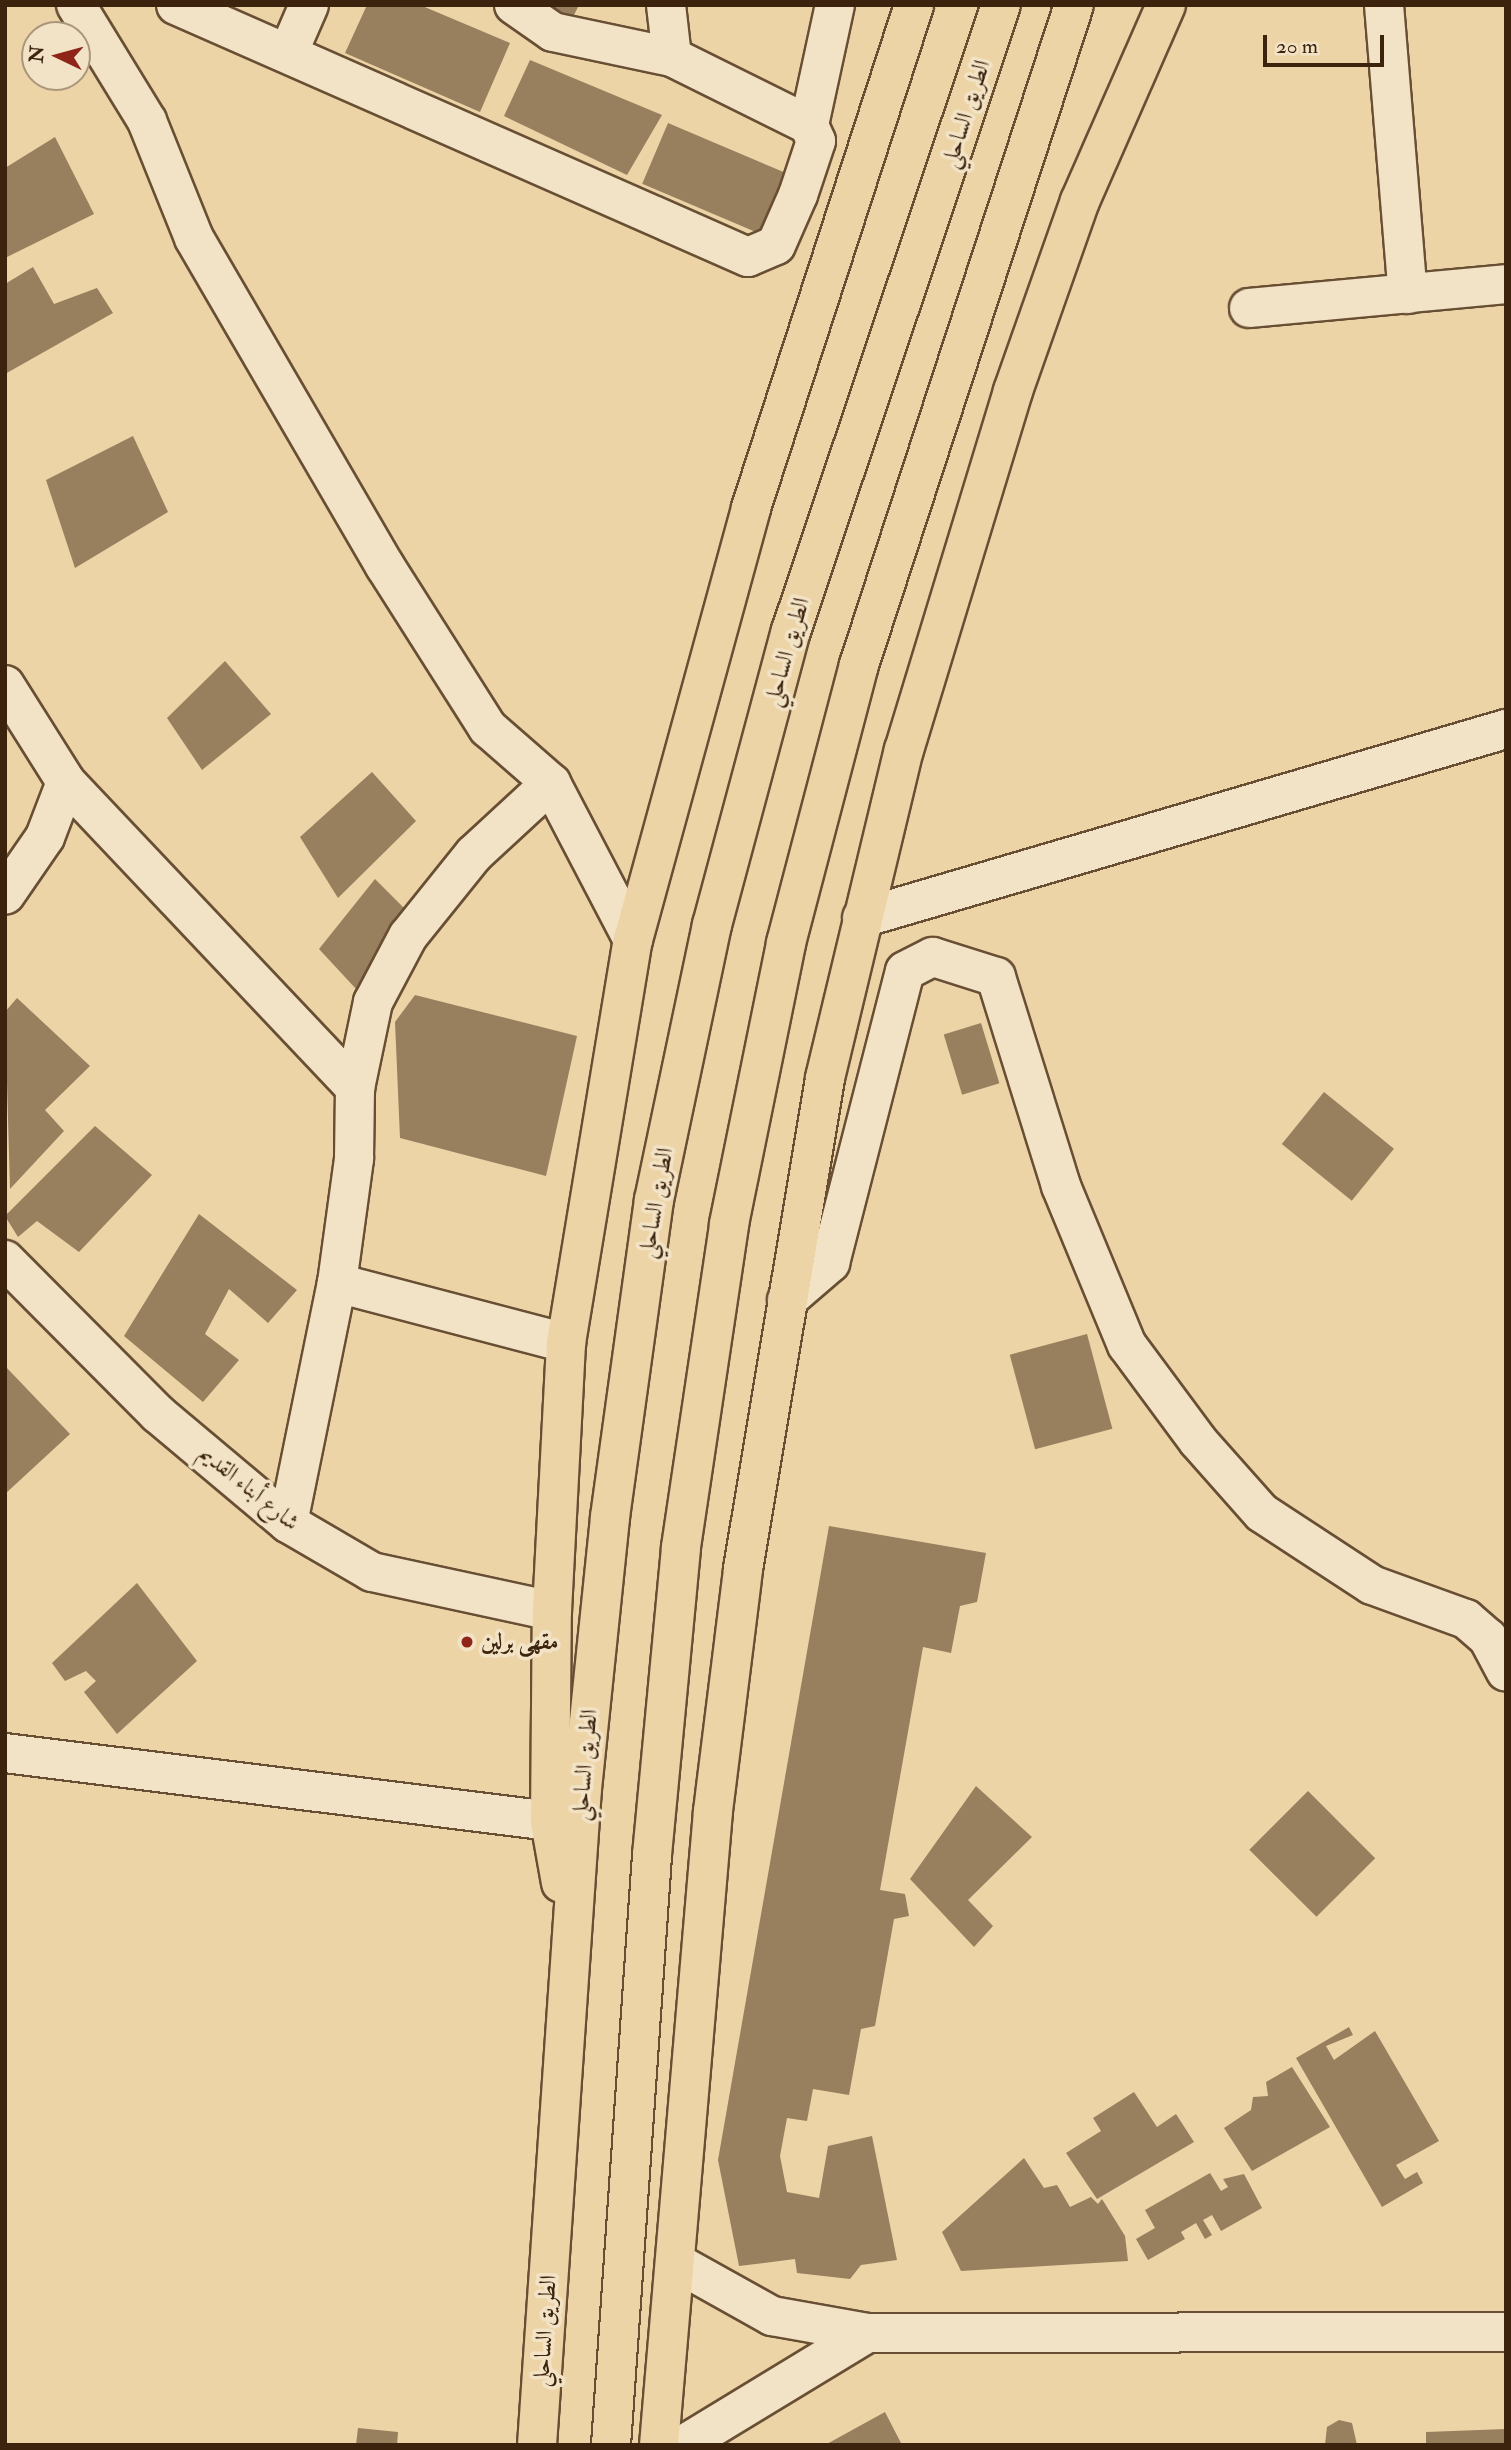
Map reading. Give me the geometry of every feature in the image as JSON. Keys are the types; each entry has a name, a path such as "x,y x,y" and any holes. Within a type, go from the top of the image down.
{"highway":[{"path":"572,1929 550,1821 552,1611 566,1343 633,940 751,508 914,5"},
{"name":"الطريق الساحلي","path":"537,2445 572,1929 610,1517 654,1200 712,925 791,631 892,341 1002,5"},
{"path":"611,2445 649,1896 681,1547 729,1224 786,943 859,666 953,366 1074,5"},
{"path":"659,2445 677,2263 713,1811 743,1569 825,1078 904,750 1013,391 1080,201 1166,5"}],"street":[{"path":"76,5 147,121 194,238 385,566 488,729 551,783 633,940"},
{"path":"176,5 289,51 748,257 776,245 816,141 809,125 835,5"},
{"path":"289,51 309,5"},
{"path":"514,5 553,32 672,57 809,125"},
{"path":"666,5 672,57"},
{"path":"1384,5 1408,294"},
{"path":"1249,309 1506,284"},
{"path":"5,685 66,782 355,1088"},
{"path":"862,918 1506,730"},
{"path":"5,895 45,837 66,782"},
{"path":"288,1523 337,1283 354,1159 355,1088 373,1002 408,936 474,854 551,783"},
{"path":"787,1300 830,1263 905,971 933,957 996,976 1061,1186 1127,1345 1198,1441 1262,1513 1371,1585 1466,1619 1488,1638 1506,1672"},
{"name":"شارع أبناء القديم","path":"5,1260 158,1415 288,1523 372,1572 552,1611"},
{"path":"337,1283 566,1343"},
{"path":"5,1753 550,1821"},
{"path":"677,2263 772,2316 867,2333 1506,2332"},
{"path":"683,2445 867,2333"}],"building":[{"path":"367,5 420,5 510,43 480,112 345,53"},
{"path":"547,5 579,5 573,17"},
{"path":"530,60 662,115 627,175 504,116"},
{"path":"668,123 791,175 766,236 642,184"},
{"path":"55,137 94,214 5,258 5,168"},
{"path":"33,267 54,304 97,288 113,313 5,374 5,284"},
{"path":"133,436 168,512 75,568 46,480"},
{"path":"225,661 271,714 202,770 167,718"},
{"path":"372,772 416,821 338,898 300,837"},
{"path":"375,879 406,910 357,990 319,949"},
{"path":"415,995 577,1036 546,1176 400,1138 395,1022"},
{"path":"17,998 90,1066 45,1110 64,1131 10,1189 5,1012"},
{"path":"981,1023 999,1083 962,1095 944,1034"},
{"path":"1324,1092 1394,1149 1352,1201 1282,1144"},
{"path":"95,1126 152,1175 79,1252 37,1221 18,1237 5,1216"},
{"path":"199,1214 297,1290 268,1323 229,1289 205,1334 239,1360 203,1402 124,1336"},
{"path":"1087,1334 1112,1429 1035,1449 1010,1355"},
{"path":"5,1366 70,1434 5,1494"},
{"path":"829,1526 986,1553 977,1602 960,1606 951,1653 923,1647 880,1890 905,1894 909,1916 894,1919 875,2026 861,2029 849,2095 813,2089 807,2121 787,2118 780,2156 787,2192 819,2198 828,2146 872,2136 897,2260 861,2265 850,2279 797,2273 795,2259 739,2266 718,2160"},
{"path":"137,1583 197,1661 117,1734 84,1692 96,1681 86,1671 65,1681 52,1663"},
{"path":"976,1786 1032,1837 968,1900 993,1926 974,1947 910,1879"},
{"path":"1308,1791 1375,1858 1316,1917 1249,1850"},
{"path":"1349,2027 1353,2035 1326,2046 1334,2060 1375,2031 1439,2141 1396,2165 1405,2179 1417,2172 1423,2183 1382,2207 1296,2058"},
{"path":"1292,2067 1330,2127 1252,2171 1224,2128 1251,2110 1253,2097 1268,2096 1266,2082"},
{"path":"1134,2092 1157,2127 1176,2114 1194,2142 1097,2199 1066,2153 1101,2131 1093,2118"},
{"path":"1024,2158 1044,2188 1057,2185 1070,2207 1091,2197 1098,2204 1102,2199 1125,2236 1128,2261 961,2271 942,2232"},
{"path":"1210,2173 1221,2191 1228,2187 1223,2179 1244,2174 1262,2208 1221,2231 1212,2215 1203,2220 1212,2235 1205,2239 1196,2223 1181,2232 1185,2239 1148,2260 1136,2239 1155,2228 1145,2210"},
{"path":"885,2412 902,2445 825,2445"},
{"path":"1339,2420 1352,2423 1357,2445 1325,2445 1327,2427"},
{"path":"358,2428 398,2432 397,2445 356,2445"},
{"path":"1506,2429 1506,2445 1426,2445 1426,2432"}],"place":[{"name":"مقهى برلين","path":"467,1642"}]}
